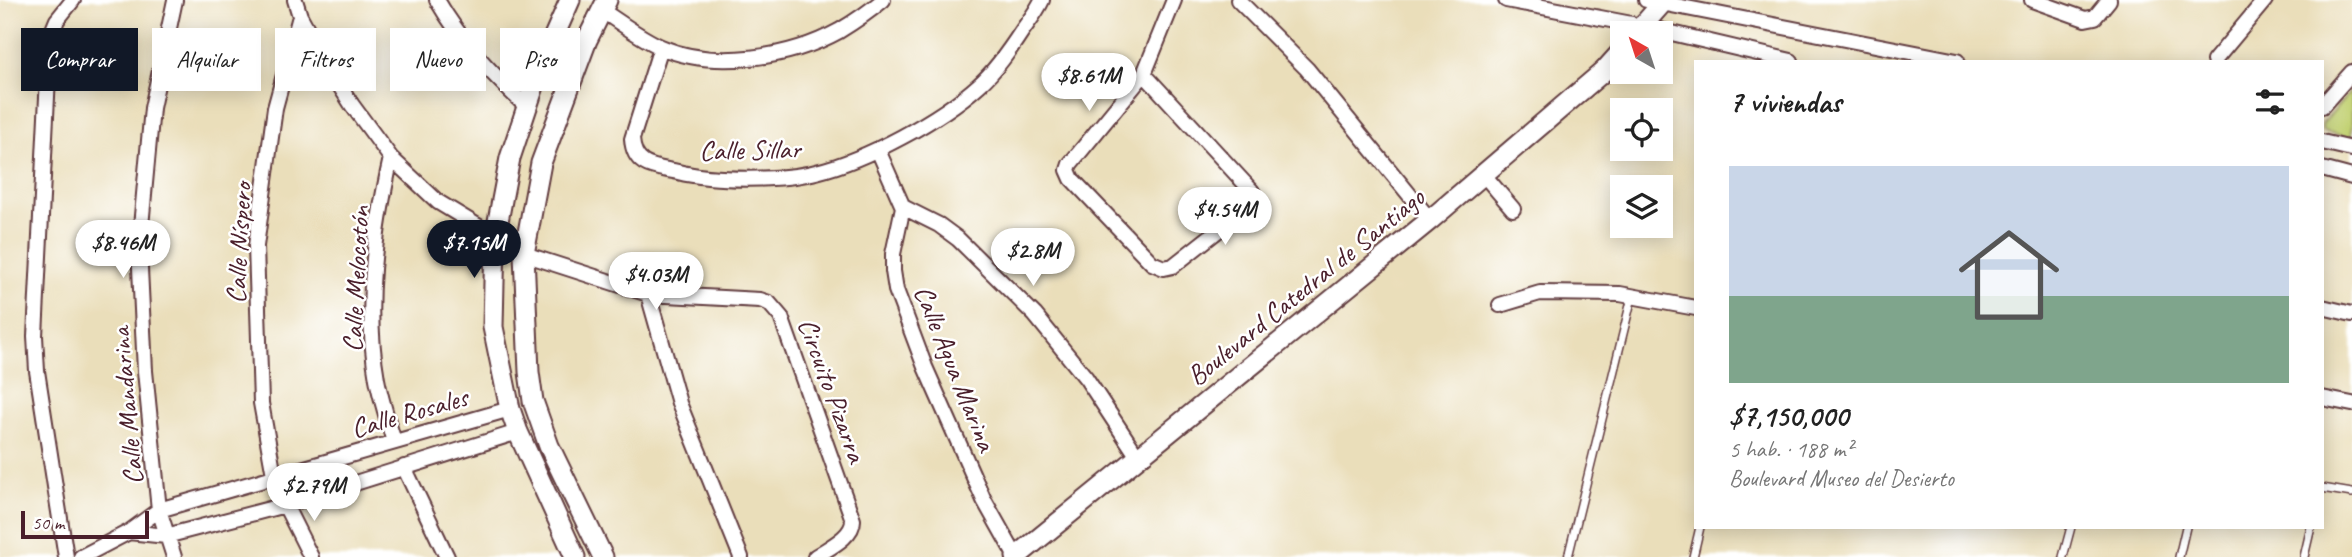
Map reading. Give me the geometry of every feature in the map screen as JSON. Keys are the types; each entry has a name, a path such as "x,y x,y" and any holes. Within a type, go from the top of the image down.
{"street":[{"path":"66,557 37,371 35,337 50,37 57,20 73,0"},
{"name":"Calle Mandarina","path":"174,557 159,510 145,371 139,248 152,108 175,0"},
{"name":"Circuito Pizarra","path":"295,0 300,16 331,72 391,158 438,202 524,254 649,294 760,300 776,309 853,520 853,526 847,534 815,557"},
{"path":"437,0 454,29 486,69 526,106"},
{"path":"570,0 526,106 510,158 495,237 493,327 510,409 518,432 575,557"},
{"path":"603,557 549,446 533,401 529,372 524,254 541,163 587,40 604,5 661,47 694,57 742,59 798,48 839,31 883,0"},
{"name":"Calle Sillar","path":"661,47 632,139 633,151 646,165 687,174 750,179 815,173 878,150 952,106 999,65 1042,0"},
{"path":"1144,74 1254,195 1249,205 1173,266 1164,268 1152,263 1072,179 1068,170 1070,164 1144,74 1174,0"},
{"path":"1238,0 1307,69 1430,220"},
{"path":"1506,0 1610,23"},
{"path":"2032,0 2090,19 2095,17 2109,0"},
{"path":"2215,60 2265,0"},
{"path":"1645,21 1658,1 1926,58 1947,60"},
{"name":"Calle Níspero","path":"274,475 261,403 256,246 275,108 300,16"},
{"path":"1673,37 1786,60"},
{"name":"Boulevard Catedral de Santiago","path":"1016,557 1430,220 1610,64"},
{"path":"2324,104 2352,72"},
{"path":"2324,142 2352,149"},
{"path":"878,150 903,207 939,225 958,239 1035,315 1086,378 1138,457"},
{"name":"Calle Melocotón","path":"391,158 376,230 372,312 377,380 394,442"},
{"path":"2324,170 2352,177"},
{"path":"1484,175 1513,209"},
{"name":"Calle Agua Marina","path":"903,207 893,254 892,271 897,290 925,367 968,464 993,518 1016,557"},
{"path":"1500,305 1540,293 1620,294 1694,308"},
{"path":"649,294 679,403 741,557"},
{"path":"2324,307 2352,314"},
{"path":"2324,398 2352,404"},
{"name":"Calle Rosales","path":"81,557 129,532 159,510 510,409"},
{"name":"Calle Rosales","path":"166,536 285,505 518,432"},
{"path":"404,467 447,557"},
{"path":"285,505 311,557"},
{"path":"129,532 166,536"}],"lane":[{"path":"1568,557 1633,296"},
{"path":"2324,488 2352,493"},
{"path":"1693,557 1700,529"},
{"path":"2063,557 2070,529"},
{"path":"2179,557 2186,529"},
{"path":"2304,557 2311,529"}],"green space":[{"path":"2352,90 2352,138 2324,131 2324,122"}]}
